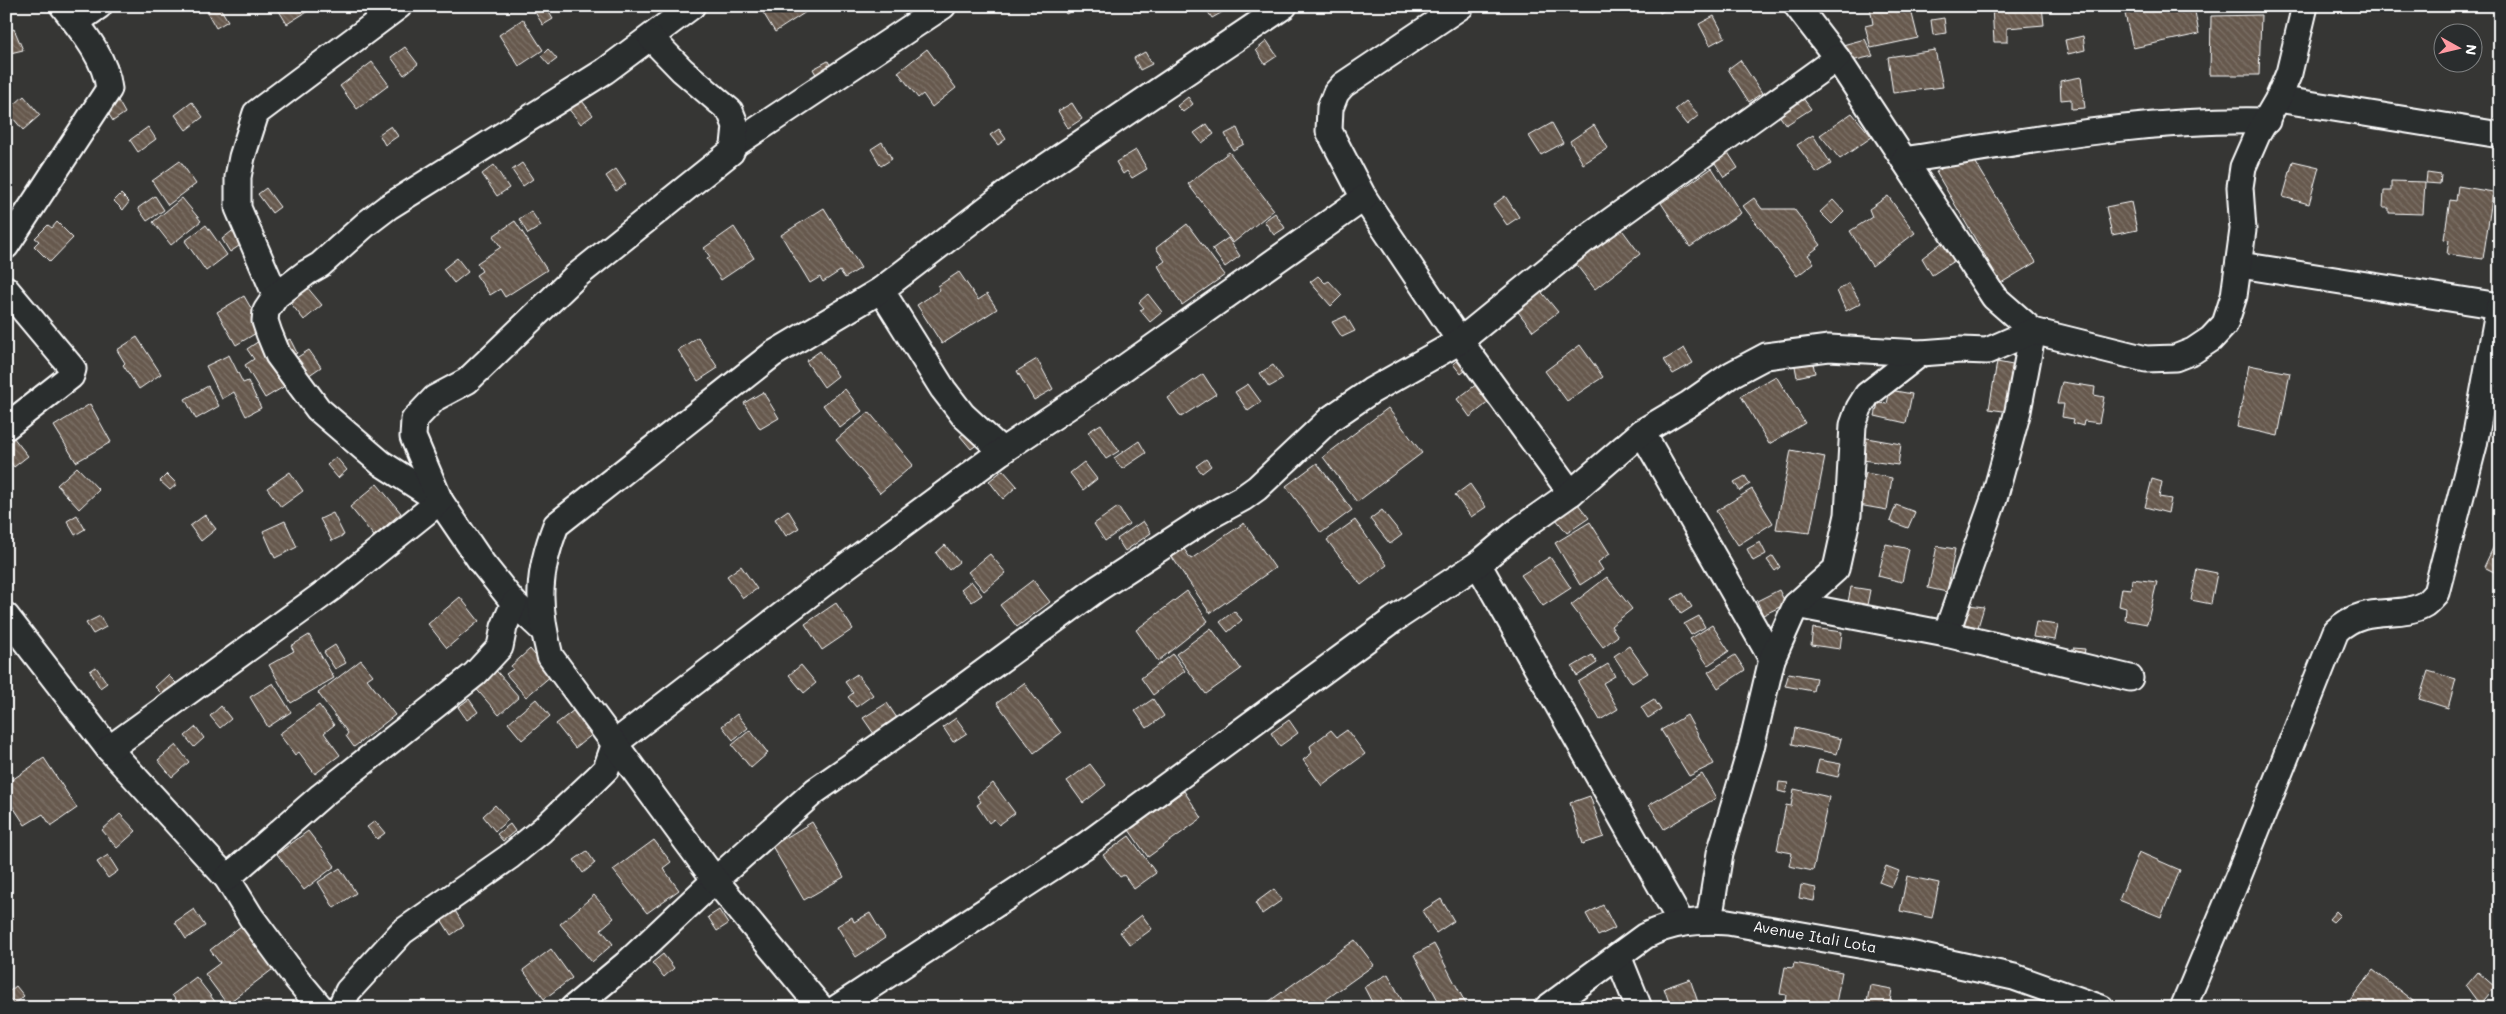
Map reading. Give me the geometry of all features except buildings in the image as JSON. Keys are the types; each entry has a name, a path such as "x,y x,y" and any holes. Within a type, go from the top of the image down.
{"street":[{"path":"6,246 109,89 106,72 69,14 99,6"},
{"path":"276,296 238,208 238,178 253,120 256,113 399,6"},
{"path":"440,501 381,463 318,409 278,355 265,321 266,311 276,296 306,273 320,265 367,222 605,71 692,6"},
{"path":"544,631 514,603 482,563 440,501 413,437 414,420 435,398 467,381 575,277 722,161 734,145 944,6"},
{"path":"821,1008 714,880 550,656 544,631 541,586 545,554 556,525 773,354 881,290 1010,191 1284,6"},
{"path":"1461,6 1343,85 1332,99 1328,119 1329,131 1364,198 1460,341 1572,493"},
{"path":"1797,6 1837,58 1994,297 2033,331 2146,359 2175,358 2193,351 2211,339 2225,324 2234,296 2240,264 2243,230 2240,187 2243,167 2289,73 2305,6"},
{"path":"651,38 682,70 730,111 736,126 734,145"},
{"path":"573,1008 626,964 714,880 815,791 954,694 1097,588 1257,488 1322,426 1348,406 1460,341 1583,241 1837,58"},
{"path":"1904,160 2158,124 2222,120 2272,110 2500,135"},
{"path":"340,1008 348,991 402,932 509,857 592,783 606,769 615,743 841,570 1002,451 1090,392 1364,198"},
{"path":"2183,1008 2240,872 2336,631 2347,620 2375,612 2414,609 2426,604 2436,593 2474,445 2499,306 2240,264"},
{"path":"6,289 73,369 70,376 6,427"},
{"path":"881,290 943,389 963,415 1002,451"},
{"path":"837,1008 1086,845 1393,620 1478,564 1520,529 1572,493 1642,432 1689,404 1732,374 1766,356 1829,348 1920,353 1961,350 1987,351 2033,331"},
{"path":"1946,634 1994,499 2018,411 2033,331"},
{"path":"1708,921 1720,853 1751,748 1772,659 1796,605 1836,569 1848,515 1853,425 1859,408 1867,395 1878,385 1920,353"},
{"path":"1642,432 1772,659"},
{"path":"109,749 333,587 440,501"},
{"path":"1478,564 1682,922"},
{"path":"227,878 321,796 475,674 500,647 504,627 514,603"},
{"path":"1796,605 1946,634 2130,678"},
{"path":"6,616 109,749 227,878 251,917 296,978 321,1008"},
{"name":"Avenue Itali Lota","path":"1547,1008 1645,936 1660,928 1682,922 1708,921 1728,922 1905,953 2014,977 2057,1000 2101,1008"},
{"path":"1618,956 1639,1008"}]}
